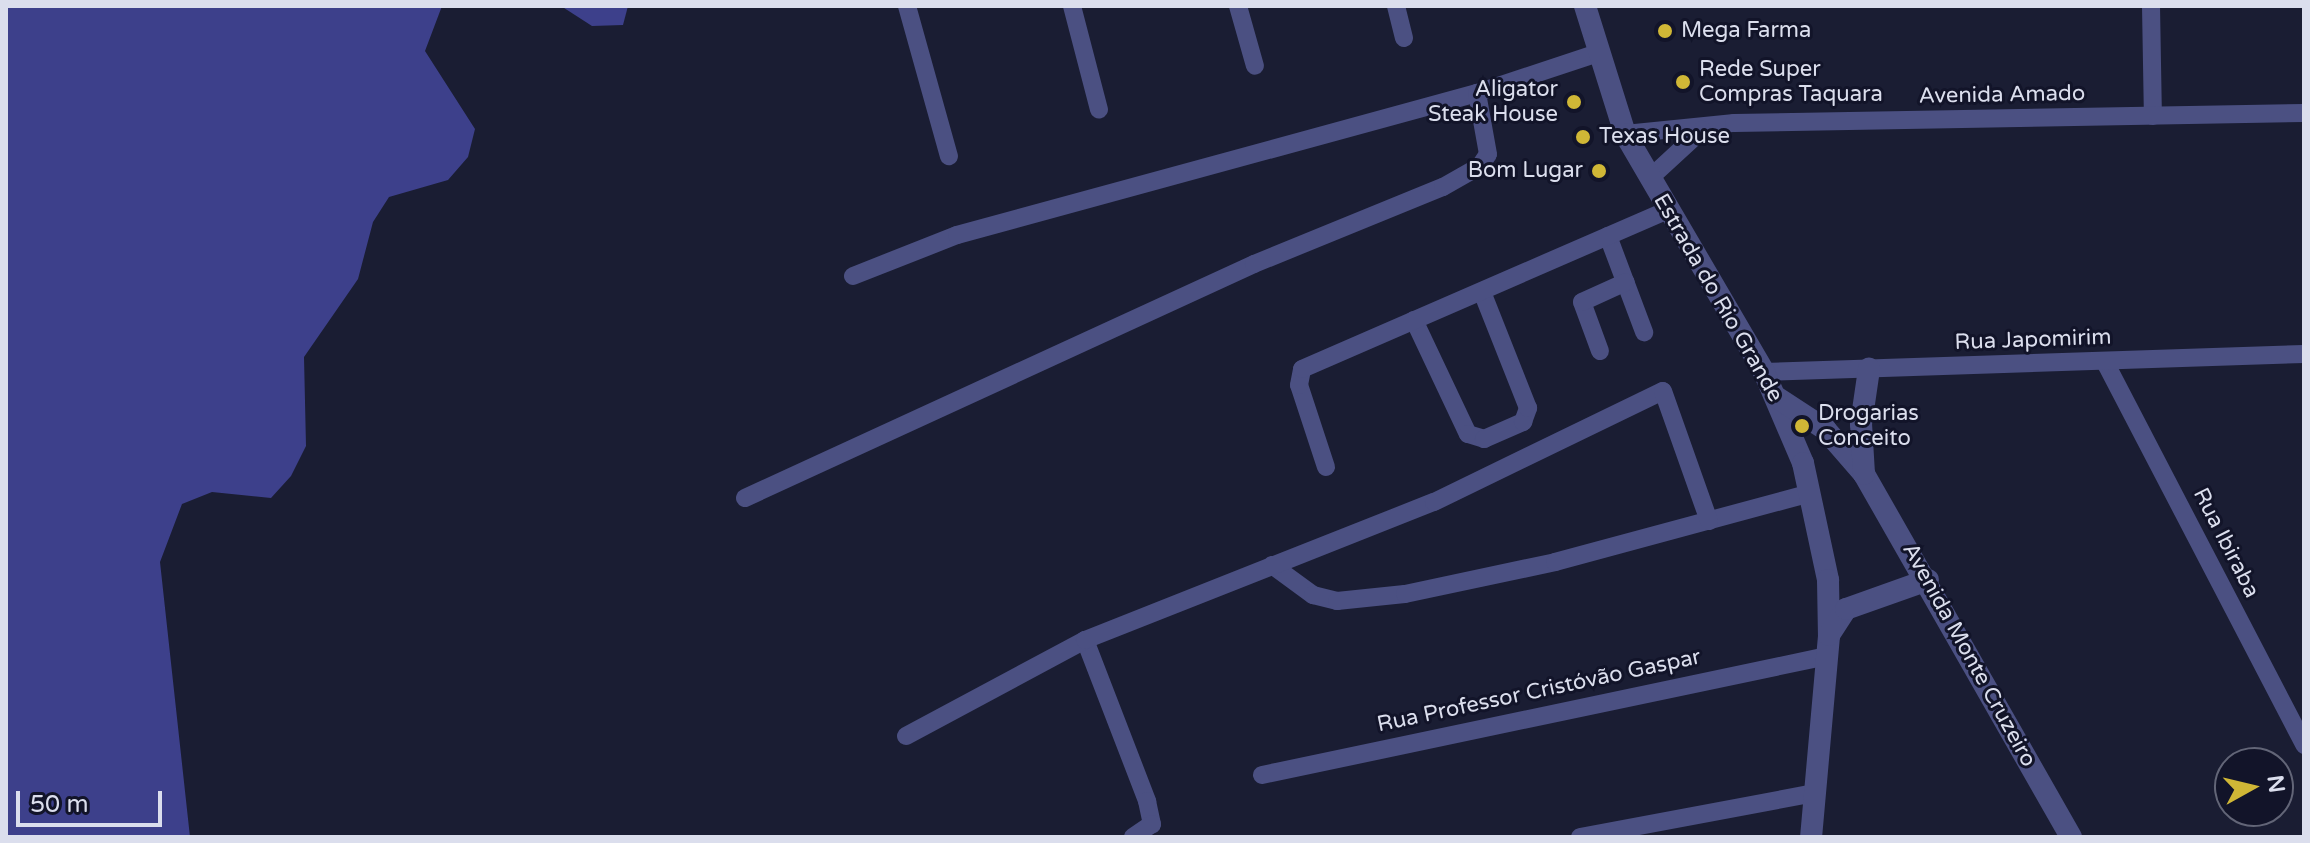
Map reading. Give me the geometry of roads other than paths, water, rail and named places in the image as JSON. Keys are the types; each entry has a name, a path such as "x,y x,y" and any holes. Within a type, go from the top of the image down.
{"street":[{"path":"907,6 949,156"},
{"path":"1072,6 1099,110"},
{"path":"1238,6 1255,66"},
{"path":"1396,6 1404,38"},
{"name":"Estrada do Rio Grande","path":"1585,6 1625,134 1776,397 1811,493 1837,605"},
{"path":"2151,6 2153,116"},
{"path":"853,276 957,235 1477,93 1598,53"},
{"path":"745,498 1254,264 1443,187 1480,166 1488,154 1477,93"},
{"name":"Avenida Amado","path":"1625,134 1702,130 1734,123 2304,113"},
{"path":"1650,178 1702,130"},
{"path":"1326,467 1299,385 1302,369 1668,210"},
{"path":"1608,236 1644,332"},
{"path":"1600,351 1582,302 1626,282"},
{"path":"1414,320 1468,434 1484,439 1523,422 1528,408 1482,292"},
{"name":"Rua Japomirim","path":"1764,372 2304,354"},
{"name":"Rua Ibiraba","path":"2105,362 2304,745"},
{"name":"Avenida Monte Cruzeiro","path":"1864,474 1861,424 1869,369"},
{"path":"906,736 1085,640 1491,477 1663,391 1709,521"},
{"name":"Avenida Monte Cruzeiro","path":"1776,397 1825,429 1864,474 1928,580 2071,837"},
{"path":"1272,565 1313,595 1337,601 1405,594 1555,562 1811,493"},
{"path":"1811,837 1828,646 1837,605 1928,580"},
{"path":"1085,640 1147,801 1152,824 1133,837"},
{"name":"Rua Professor Cristóvão Gaspar","path":"1262,775 1828,646"},
{"path":"1580,837 1814,793"}],"place":[{"name":"Mega Farma","path":"1665,31"},
{"name":"Rede Super Compras Taquara","path":"1683,82"},
{"name":"Aligator Steak House","path":"1574,102"},
{"name":"Texas House","path":"1583,137"},
{"name":"Bom Lugar","path":"1599,171"},
{"name":"Drogarias Conceito","path":"1802,426"}]}
